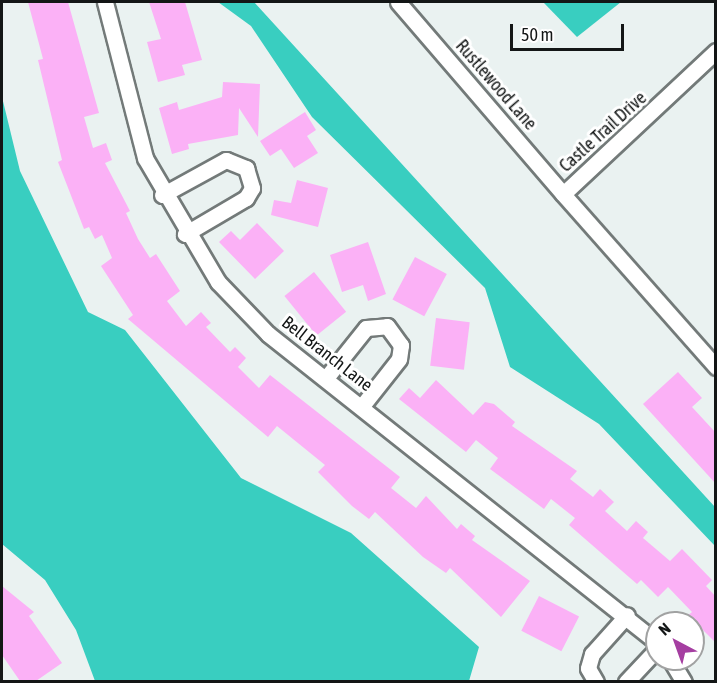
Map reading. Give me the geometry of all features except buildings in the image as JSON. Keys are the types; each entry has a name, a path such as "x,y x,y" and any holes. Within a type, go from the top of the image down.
{"street":[{"name":"Bell Branch Lane","path":"105,2 135,128 162,195 185,234 241,309 645,631"},
{"name":"Rustlewood Lane","path":"399,2 563,194"},
{"name":"Castle Trail Drive","path":"716,51 563,194 716,367"},
{"path":"162,195 226,160 237,162 251,176 246,198 185,234"},
{"path":"326,378 366,328 387,326 401,345 399,359 362,406"},
{"path":"596,681 588,668 592,654 627,615"},
{"path":"626,681 645,661"}],"shaded area":[{"path":"218,2 254,2 715,507 715,546 599,424 510,367 485,288 312,117 251,26"},
{"path":"543,2 621,2 577,37"},
{"path":"2,97 20,171 88,312 125,330 241,478 351,533 479,647 469,681 95,681 76,630 45,580 2,544"}]}
